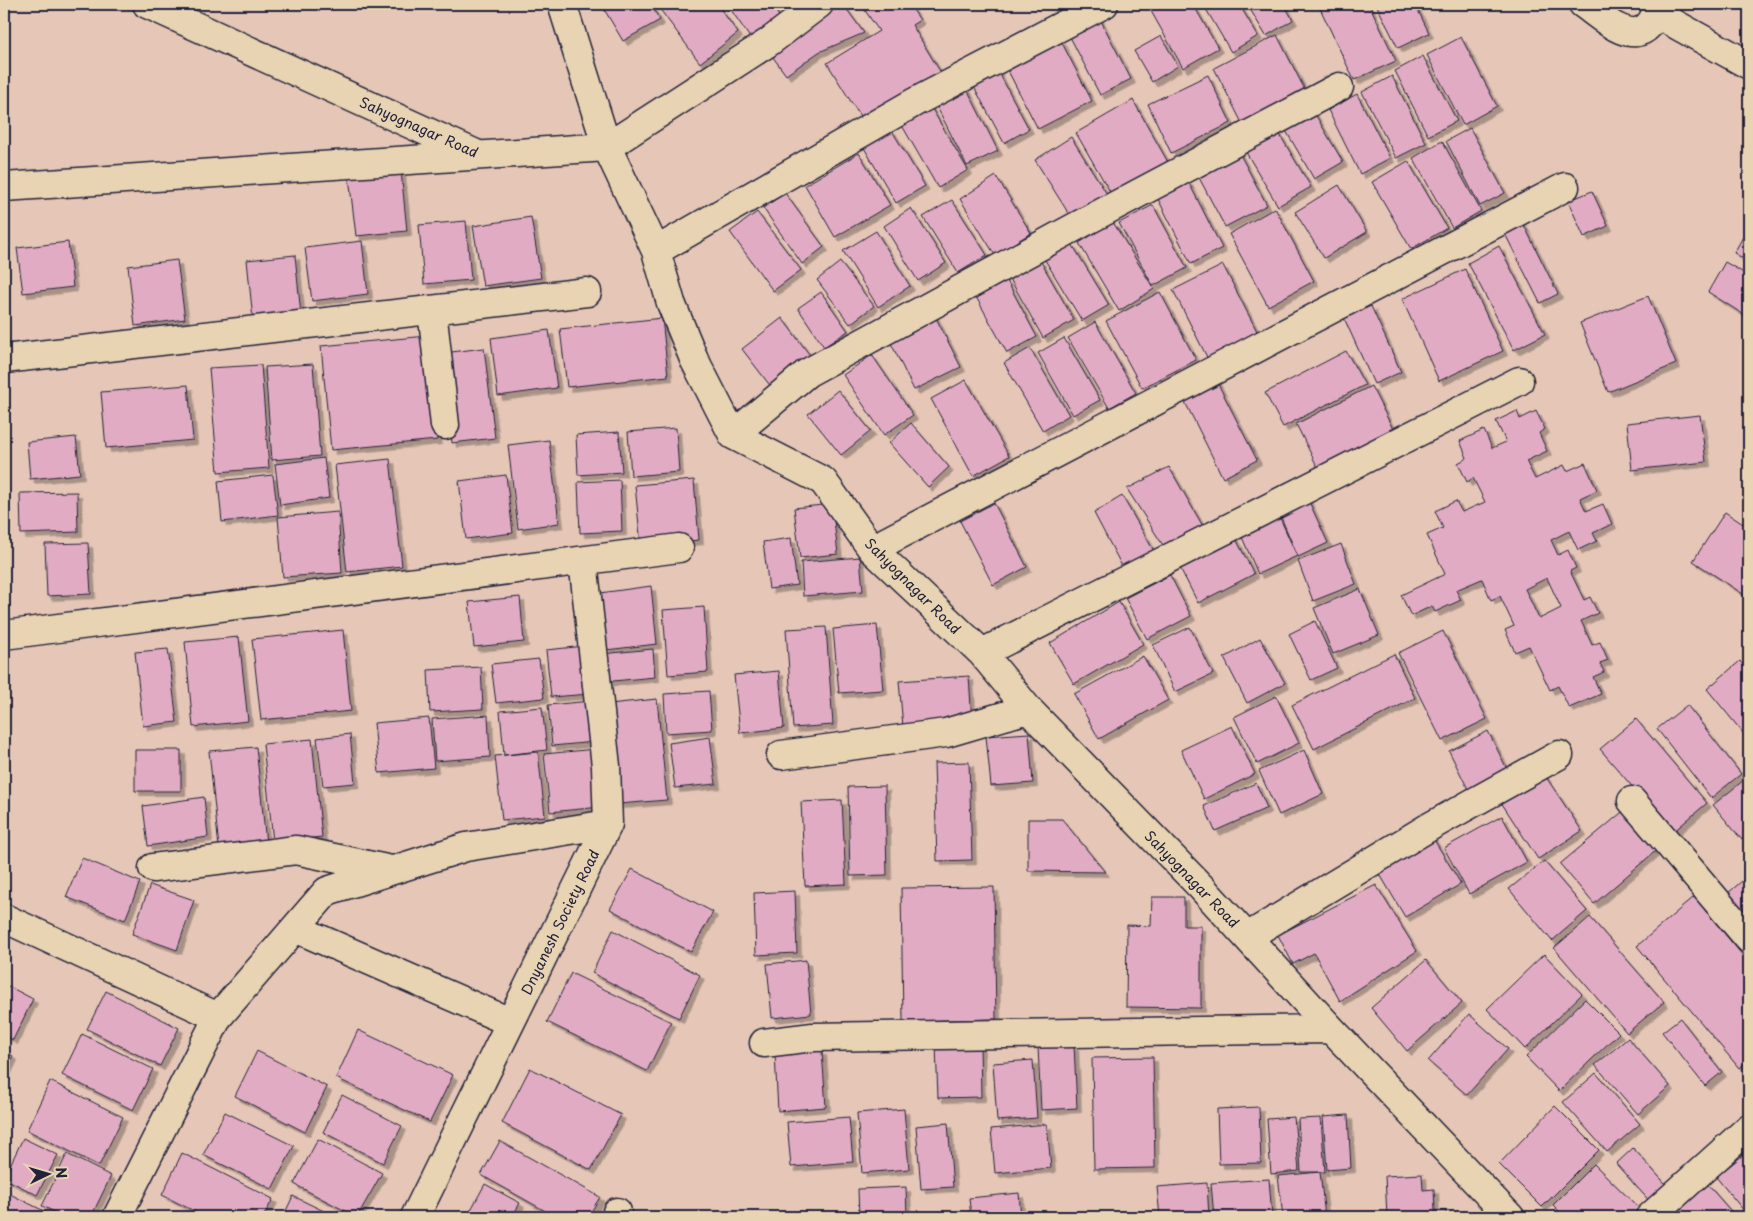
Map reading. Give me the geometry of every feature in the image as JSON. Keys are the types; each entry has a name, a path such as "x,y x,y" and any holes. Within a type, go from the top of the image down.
{"street":[{"name":"Sahyognagar Road","path":"147,4 480,156 607,147"},
{"path":"562,4 607,147 656,251 671,303 694,358 733,435 807,373 1075,226 1339,87"},
{"path":"607,147 769,42 819,4"},
{"path":"656,251 915,102 1104,4"},
{"path":"1583,4 1621,30 1632,33 1642,31 1650,24 1658,9 1749,65"},
{"path":"4,187 480,156"},
{"path":"872,549 1565,187"},
{"path":"4,358 587,292"},
{"path":"432,310 445,425"},
{"path":"982,654 1518,381"},
{"name":"Sahyognagar Road","path":"733,435 824,481 872,549 982,654 1028,709 1202,888 1331,1029 1510,1217"},
{"path":"4,635 680,548"},
{"path":"583,561 606,766 608,824"},
{"path":"781,755 946,733 1028,709"},
{"path":"1247,937 1431,826 1558,755"},
{"path":"1632,801 1749,940"},
{"name":"Dnyanesh Society Road","path":"117,1217 218,1018 327,891 466,846 608,824"},
{"name":"Dnyanesh Society Road","path":"415,1217 608,824"},
{"path":"153,868 296,850 392,870"},
{"path":"4,918 218,1018"},
{"path":"295,928 510,1022"},
{"path":"764,1043 813,1037 1331,1029"},
{"path":"1650,1217 1749,1128"}],"building":[{"path":"601,4 650,4 660,20 623,41"},
{"path":"656,4 717,4 738,33 700,63"},
{"path":"727,4 771,4 785,25 755,45"},
{"path":"829,4 843,4 864,33 819,52 786,75 767,49"},
{"path":"865,4 909,4 920,20 912,25 941,73 863,121 827,63 879,31 862,6"},
{"path":"1147,4 1193,4 1218,48 1183,68"},
{"path":"1203,4 1239,4 1258,36 1231,52"},
{"path":"1247,4 1284,4 1293,20 1266,36"},
{"path":"1318,4 1369,4 1396,61 1354,80"},
{"path":"1376,4 1415,4 1429,33 1398,48"},
{"path":"1098,15 1131,79 1100,95 1067,31"},
{"path":"1277,35 1305,90 1242,123 1214,68"},
{"path":"1161,36 1178,66 1152,82 1134,51"},
{"path":"1461,37 1497,106 1463,125 1427,55"},
{"path":"1060,39 1092,101 1038,129 1006,67"},
{"path":"1423,56 1457,121 1428,136 1395,71"},
{"path":"997,69 1029,129 1004,143 972,83"},
{"path":"1208,75 1231,123 1171,153 1148,104"},
{"path":"1392,76 1426,143 1396,158 1362,92"},
{"path":"966,87 998,151 967,166 935,103"},
{"path":"1357,94 1390,158 1360,174 1328,110"},
{"path":"1133,100 1169,164 1113,197 1076,133"},
{"path":"929,104 968,170 938,188 900,122"},
{"path":"1311,107 1343,162 1314,179 1282,124"},
{"path":"1470,128 1505,193 1480,206 1446,141"},
{"path":"891,129 925,186 896,203 863,146"},
{"path":"1277,130 1311,187 1278,206 1244,149"},
{"path":"1071,137 1110,199 1074,222 1035,160"},
{"path":"1442,141 1481,211 1452,228 1413,158"},
{"path":"1236,147 1267,205 1225,227 1195,170"},
{"path":"859,153 890,205 835,237 805,185"},
{"path":"1408,161 1447,228 1411,249 1372,182"},
{"path":"401,171 407,231 356,236 349,177"},
{"path":"996,176 1031,233 995,255 960,199"},
{"path":"1188,181 1222,248 1191,264 1157,197"},
{"path":"1339,185 1367,232 1324,258 1295,212"},
{"path":"1592,191 1608,226 1584,237 1568,201"},
{"path":"785,193 824,247 802,264 763,208"},
{"path":"952,200 987,255 958,273 923,217"},
{"path":"1153,205 1187,268 1153,286 1119,223"},
{"path":"911,208 946,263 918,281 884,226"},
{"path":"1275,208 1314,281 1268,306 1229,234"},
{"path":"757,212 801,270 773,291 730,232"},
{"path":"531,217 541,278 483,286 473,226"},
{"path":"466,221 471,280 424,284 419,225"},
{"path":"1522,221 1558,294 1540,303 1503,230"},
{"path":"1113,222 1154,289 1119,311 1079,243"},
{"path":"1749,226 1749,262 1734,253"},
{"path":"876,231 910,286 878,307 843,251"},
{"path":"362,241 368,294 312,301 305,248"},
{"path":"68,242 73,287 23,293 17,248"},
{"path":"1072,244 1109,305 1082,321 1045,260"},
{"path":"1499,246 1545,334 1514,350 1468,263"},
{"path":"295,255 301,315 253,320 247,260"},
{"path":"177,260 185,319 135,326 128,266"},
{"path":"1040,260 1074,320 1043,338 1009,277"},
{"path":"840,262 874,306 850,324 817,280"},
{"path":"1725,262 1749,276 1749,318 1708,292"},
{"path":"1223,265 1262,341 1212,367 1173,290"},
{"path":"1465,269 1503,351 1439,381 1402,299"},
{"path":"1006,279 1037,337 1007,353 975,295"},
{"path":"821,292 848,331 824,347 798,308"},
{"path":"1160,292 1196,360 1142,388 1106,321"},
{"path":"1648,296 1676,364 1608,392 1580,323"},
{"path":"1371,306 1401,372 1374,384 1344,318"},
{"path":"933,312 961,367 914,390 887,335"},
{"path":"662,318 668,376 567,387 560,329"},
{"path":"782,318 812,358 772,388 742,349"},
{"path":"1095,322 1136,393 1109,408 1068,338"},
{"path":"549,330 557,388 498,396 491,338"},
{"path":"427,336 437,440 331,450 321,346"},
{"path":"1064,338 1100,400 1073,415 1038,353"},
{"path":"484,348 495,438 452,443 443,353"},
{"path":"1030,348 1069,415 1043,431 1004,363"},
{"path":"1346,351 1365,385 1283,427 1265,393"},
{"path":"872,355 913,415 884,435 843,375"},
{"path":"313,364 320,456 272,460 265,367"},
{"path":"261,365 269,468 218,472 209,368"},
{"path":"1215,378 1257,460 1223,478 1182,396"},
{"path":"966,380 1009,456 973,476 931,399"},
{"path":"188,385 193,440 106,448 101,392"},
{"path":"1371,386 1395,433 1320,472 1296,424"},
{"path":"838,390 871,431 841,455 808,414"},
{"path":"1517,411 1520,419 1536,411 1545,429 1539,433 1547,451 1526,461 1535,479 1564,465 1567,471 1585,463 1597,490 1580,498 1586,511 1603,504 1612,524 1593,533 1597,541 1578,550 1569,531 1551,540 1558,555 1568,550 1576,568 1570,571 1584,600 1590,597 1598,613 1581,621 1592,645 1600,642 1608,660 1600,663 1604,672 1593,677 1601,694 1569,708 1558,686 1550,690 1529,646 1515,652 1505,630 1514,626 1500,596 1491,600 1482,579 1456,590 1461,600 1435,612 1432,606 1411,616 1401,595 1445,574 1427,535 1443,528 1435,511 1456,501 1462,512 1485,502 1473,478 1467,482 1458,463 1467,458 1460,441 1484,430 1492,448 1506,442 1496,421","holes":["1547,578 1561,608 1539,619 1525,589"]},
{"path":"1700,415 1706,462 1632,470 1627,423"},
{"path":"911,423 949,467 928,487 889,443"},
{"path":"676,428 679,472 631,476 628,432"},
{"path":"619,432 622,472 578,475 576,435"},
{"path":"76,437 80,474 30,479 27,442"},
{"path":"549,440 559,523 518,529 508,445"},
{"path":"324,458 329,498 280,505 275,464"},
{"path":"390,459 402,566 347,572 335,465"},
{"path":"1169,467 1204,528 1166,550 1127,489"},
{"path":"273,475 278,515 222,522 218,481"},
{"path":"506,475 513,533 466,539 459,481"},
{"path":"620,480 622,531 580,533 578,482"},
{"path":"694,480 699,540 641,546 635,485"},
{"path":"77,492 78,532 21,534 20,493"},
{"path":"1306,495 1328,543 1298,557 1277,508"},
{"path":"1122,496 1158,558 1125,572 1094,513"},
{"path":"994,503 1027,567 993,585 960,521"},
{"path":"832,504 838,554 800,558 794,508"},
{"path":"338,512 342,573 283,577 278,517"},
{"path":"1725,512 1749,528 1749,598 1693,561"},
{"path":"1280,518 1297,556 1258,574 1241,535"},
{"path":"1233,533 1254,574 1198,603 1177,562"},
{"path":"791,538 797,585 769,589 763,542"},
{"path":"88,543 91,594 47,596 45,544"},
{"path":"1341,544 1356,584 1313,601 1298,561"},
{"path":"860,557 863,591 803,596 801,562"},
{"path":"1170,575 1191,616 1147,639 1125,598"},
{"path":"651,586 657,644 606,650 600,593"},
{"path":"1360,589 1379,635 1333,654 1314,608"},
{"path":"520,597 524,642 474,647 469,602"},
{"path":"1119,602 1143,644 1074,684 1050,643"},
{"path":"704,607 708,672 668,675 663,610"},
{"path":"1315,621 1337,668 1311,680 1289,634"},
{"path":"877,625 883,690 839,693 833,629"},
{"path":"826,627 833,725 793,728 786,629"},
{"path":"1190,627 1213,674 1175,692 1153,645"},
{"path":"343,630 351,711 261,720 252,639"},
{"path":"1443,631 1487,719 1442,741 1398,653"},
{"path":"239,637 248,721 193,727 185,642"},
{"path":"1260,638 1285,683 1247,703 1224,658"},
{"path":"585,646 590,694 551,697 546,650"},
{"path":"168,649 177,722 143,726 135,652"},
{"path":"653,649 655,677 603,682 601,654"},
{"path":"1394,654 1415,698 1314,749 1292,705"},
{"path":"1143,656 1168,700 1099,739 1074,694"},
{"path":"539,659 544,698 496,703 491,664"},
{"path":"1740,661 1749,673 1748,739 1707,689"},
{"path":"481,667 483,709 430,712 428,670"},
{"path":"779,671 784,728 740,733 734,675"},
{"path":"969,676 972,722 903,727 899,681"},
{"path":"709,691 712,730 666,733 664,694"},
{"path":"1276,696 1299,743 1257,764 1234,717"},
{"path":"657,699 667,800 619,804 609,704"},
{"path":"591,701 595,742 552,746 548,705"},
{"path":"1687,705 1741,774 1711,798 1657,729"},
{"path":"542,707 547,750 504,755 500,711"},
{"path":"488,715 490,757 435,761 432,719"},
{"path":"429,718 434,768 379,773 374,723"},
{"path":"1636,719 1707,803 1672,833 1600,749"},
{"path":"1232,726 1255,774 1204,799 1181,750"},
{"path":"1488,731 1510,775 1471,795 1449,751"},
{"path":"1029,733 1033,783 991,786 986,736"},
{"path":"350,734 355,783 323,786 317,738"},
{"path":"710,737 716,784 675,788 669,743"},
{"path":"312,739 322,837 273,842 263,744"},
{"path":"256,747 266,843 219,848 209,751"},
{"path":"596,749 601,807 550,812 544,754"},
{"path":"135,750 181,750 181,791 135,791"},
{"path":"1304,750 1323,794 1279,815 1259,771"},
{"path":"538,752 545,816 502,820 495,756"},
{"path":"969,762 972,860 937,861 934,763"},
{"path":"1540,768 1582,831 1538,859 1497,796"},
{"path":"1749,776 1749,834 1742,840 1713,805"},
{"path":"1256,783 1267,808 1215,831 1204,806"},
{"path":"885,786 887,875 850,876 848,787"},
{"path":"204,797 208,837 148,846 143,806"},
{"path":"842,800 846,884 805,886 801,802"},
{"path":"1627,808 1659,848 1594,904 1560,864"},
{"path":"1502,816 1527,862 1469,894 1444,848"},
{"path":"1028,819 1062,819 1105,872 1028,871"},
{"path":"1430,833 1461,884 1405,917 1375,866"},
{"path":"82,858 140,882 125,920 66,897"},
{"path":"1544,861 1587,911 1552,941 1509,889"},
{"path":"632,869 713,912 691,952 610,909"},
{"path":"1749,875 1749,935 1720,900"},
{"path":"150,885 194,900 177,950 132,934"},
{"path":"1376,885 1417,951 1340,1001 1314,953 1293,964 1278,935"},
{"path":"994,887 996,1019 903,1021 901,888"},
{"path":"795,891 797,953 756,955 754,893"},
{"path":"1152,897 1184,897 1184,926 1201,926 1201,1008 1126,1007 1127,925 1151,926"},
{"path":"1694,897 1749,963 1749,1060 1739,1068 1637,946"},
{"path":"1590,917 1664,1002 1627,1033 1554,948"},
{"path":"613,930 700,975 679,1018 592,973"},
{"path":"1544,954 1582,994 1525,1049 1487,1009"},
{"path":"806,960 811,1014 772,1018 767,964"},
{"path":"1426,960 1462,1003 1407,1051 1371,1008"},
{"path":"571,973 671,1022 647,1071 547,1022"},
{"path":"4,984 33,999 13,1040 4,1035"},
{"path":"106,991 179,1028 160,1066 87,1029"},
{"path":"1585,999 1619,1033 1559,1091 1526,1057"},
{"path":"1469,1014 1508,1049 1467,1095 1428,1061"},
{"path":"1680,1018 1722,1072 1705,1086 1662,1032"},
{"path":"358,1030 453,1075 430,1122 336,1078"},
{"path":"82,1034 153,1069 133,1110 62,1075"},
{"path":"1628,1038 1670,1086 1638,1114 1595,1065"},
{"path":"980,1044 981,1097 938,1098 936,1046"},
{"path":"1074,1045 1077,1108 1041,1110 1038,1047"},
{"path":"4,1051 13,1056 4,1075"},
{"path":"257,1051 327,1087 305,1132 235,1096"},
{"path":"822,1051 826,1107 778,1111 775,1054"},
{"path":"1153,1057 1155,1168 1094,1169 1092,1058"},
{"path":"1033,1060 1037,1118 997,1121 993,1063"},
{"path":"530,1068 621,1115 591,1170 502,1123"},
{"path":"1596,1073 1640,1124 1607,1152 1563,1102"},
{"path":"50,1081 123,1117 99,1166 27,1130"},
{"path":"342,1095 402,1126 383,1163 323,1132"},
{"path":"1555,1106 1599,1150 1542,1207 1499,1164"},
{"path":"1259,1107 1261,1163 1219,1164 1217,1109"},
{"path":"904,1109 909,1169 862,1173 857,1113"},
{"path":"225,1112 294,1146 272,1189 203,1155"},
{"path":"1348,1115 1351,1168 1327,1170 1323,1117"},
{"path":"849,1117 853,1162 791,1167 787,1122"},
{"path":"1294,1117 1299,1171 1271,1174 1267,1119"},
{"path":"1321,1118 1325,1172 1301,1172 1298,1119"},
{"path":"948,1123 953,1187 921,1189 916,1126"},
{"path":"1047,1124 1051,1168 995,1173 991,1129"},
{"path":"23,1138 58,1155 37,1195 4,1178"},
{"path":"318,1139 382,1173 357,1217 294,1184"},
{"path":"500,1141 600,1197 588,1217 556,1217 481,1175"},
{"path":"1633,1148 1671,1190 1654,1206 1616,1164"},
{"path":"182,1153 273,1199 263,1217 206,1217 162,1195"},
{"path":"67,1154 111,1176 91,1217 65,1217 42,1206"},
{"path":"1743,1155 1749,1163 1749,1217 1716,1177"},
{"path":"1594,1164 1643,1212 1638,1217 1565,1217 1553,1205"},
{"path":"1320,1172 1325,1217 1283,1217 1278,1176"},
{"path":"1422,1174 1423,1190 1434,1189 1435,1211 1446,1211 1446,1217 1387,1217 1385,1176"},
{"path":"1269,1179 1272,1217 1214,1217 1211,1183"},
{"path":"1207,1183 1209,1217 1160,1217 1157,1187"},
{"path":"485,1184 520,1203 512,1217 467,1217"},
{"path":"1708,1185 1736,1217 1671,1217"},
{"path":"906,1187 907,1217 859,1217 858,1189"},
{"path":"4,1191 54,1216 54,1217 4,1217"},
{"path":"1019,1193 1021,1217 971,1217 969,1198"},
{"path":"293,1196 334,1216 334,1217 283,1217"}]}
